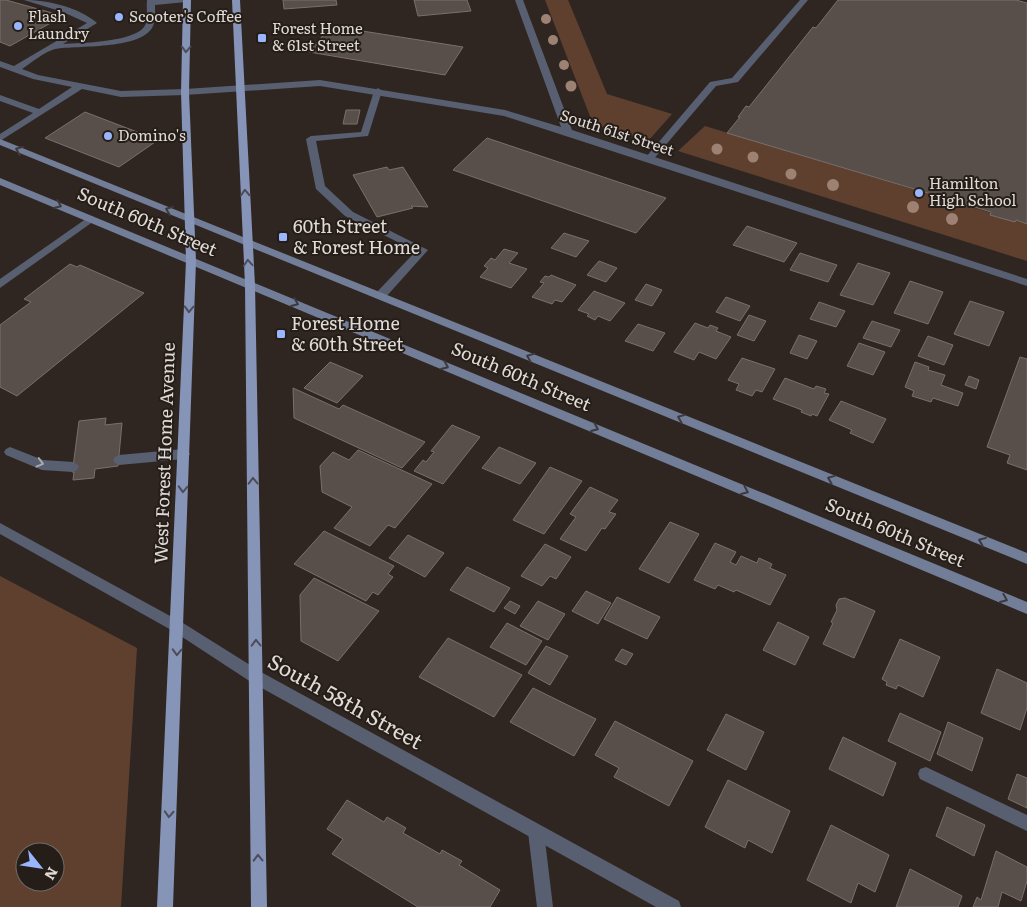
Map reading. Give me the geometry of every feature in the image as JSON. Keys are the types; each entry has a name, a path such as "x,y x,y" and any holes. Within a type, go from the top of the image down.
{"main road":[{"name":"West Forest Home Avenue","path":"165,907 178,627 191,261 185,92 187,0"},
{"path":"236,0 250,285 259,907"},
{"name":"South 60th Street","path":"0,140 1027,559"},
{"name":"South 60th Street","path":"0,181 1027,608"}],"street":[{"path":"15,69 93,23 66,10 28,0"},
{"path":"51,48 120,41 144,32 149,26 151,1 187,0"},
{"path":"519,0 568,132"},
{"path":"649,159 713,84 735,80 804,0"},
{"name":"South 61st Street","path":"0,64 36,77 121,94 185,92 320,83 505,113 1027,283"},
{"path":"0,140 80,86"},
{"path":"378,91 365,134 311,138 320,187 349,214 423,250 381,296"},
{"path":"0,98 40,112"},
{"path":"0,284 90,219"},
{"path":"10,452 42,465 72,467"},
{"path":"119,460 184,454"},
{"name":"South 58th Street","path":"0,528 178,627 256,677 673,907"},
{"path":"926,774 1027,823"},
{"path":"536,832 545,907"}],"shaded area":[{"path":"545,0 568,0 607,94 672,114 648,141 593,124"},
{"path":"705,126 1027,224 1027,261 678,151"},
{"path":"0,576 137,648 121,907 0,907"}],"building":[{"path":"0,0 63,16 10,46 0,42"},
{"path":"283,0 336,0 337,5 284,9"},
{"path":"414,0 467,0 471,11 418,16"},
{"path":"838,0 1016,0 1027,3 1027,224 990,215 991,212 727,133 746,106 749,107 813,27 816,28"},
{"path":"331,26 463,47 445,75 309,52"},
{"path":"346,110 360,110 357,124 343,124"},
{"path":"85,112 158,140 119,167 45,138"},
{"path":"487,138 666,198 636,233 453,170"},
{"path":"387,167 389,170 403,167 428,207 411,206 413,208 377,217 353,175"},
{"path":"747,226 797,243 784,262 733,245"},
{"path":"564,233 589,241 576,257 551,248"},
{"path":"504,249 518,253 509,263 527,269 511,288 480,277 488,268 484,266 491,258 495,260"},
{"path":"800,253 837,265 828,282 790,270"},
{"path":"599,261 617,268 606,282 587,275"},
{"path":"858,263 890,273 873,305 840,295"},
{"path":"70,264 77,267 80,265 144,293 17,396 0,387 0,325 31,302 24,299"},
{"path":"551,275 576,285 562,302 555,300 552,304 532,297 544,283 540,282 545,276 549,277"},
{"path":"910,281 943,292 928,324 894,313"},
{"path":"646,284 662,290 652,306 635,300"},
{"path":"594,291 625,303 610,321 598,316 595,320 587,316 589,314 578,310"},
{"path":"726,297 750,306 740,321 716,312"},
{"path":"970,301 1004,312 989,346 954,334"},
{"path":"819,302 845,311 836,327 810,319"},
{"path":"749,315 766,321 754,341 737,335"},
{"path":"872,321 900,330 891,347 863,338"},
{"path":"695,323 708,328 710,325 718,328 716,331 731,337 716,359 699,352 694,360 674,352"},
{"path":"638,324 665,333 653,351 625,341"},
{"path":"799,335 817,341 807,359 790,353"},
{"path":"928,336 953,345 944,365 918,356"},
{"path":"859,343 885,352 873,375 847,366"},
{"path":"1020,357 1027,359 1027,470 1007,463 1010,455 987,447"},
{"path":"742,358 775,369 762,392 756,390 752,396 736,390 739,384 728,380"},
{"path":"330,362 363,376 337,403 304,388"},
{"path":"915,362 929,367 928,370 945,375 941,385 963,393 958,406 933,398 931,402 912,396 914,391 905,387"},
{"path":"969,376 979,380 976,389 965,385"},
{"path":"785,378 814,389 816,386 826,389 824,393 829,394 817,416 812,414 811,416 801,412 802,410 773,399"},
{"path":"293,388 339,409 343,405 425,442 402,468 294,418"},
{"path":"841,401 886,419 873,443 850,433 852,430 829,420"},
{"path":"106,418 105,425 122,423 118,466 95,469 94,478 73,480 74,472 72,472 79,421"},
{"path":"452,425 480,437 443,484 414,471 423,460 426,462 434,452 431,451"},
{"path":"499,447 536,463 520,484 482,468"},
{"path":"358,450 432,484 395,528 388,525 370,546 334,528 352,507 322,492 320,466 333,452 349,460"},
{"path":"550,467 582,481 544,534 513,520"},
{"path":"590,487 618,500 609,512 616,514 605,529 602,528 586,551 560,539 576,517 570,514"},
{"path":"670,522 699,534 669,583 639,569"},
{"path":"324,531 394,566 388,574 393,577 378,595 373,592 366,601 294,564"},
{"path":"408,535 444,553 425,577 389,558"},
{"path":"715,543 736,552 730,562 736,565 741,556 757,563 759,558 772,564 770,568 786,575 770,605 736,590 734,592 718,585 715,589 694,580"},
{"path":"545,544 571,557 556,579 550,576 542,586 521,576"},
{"path":"467,567 510,588 494,612 450,590"},
{"path":"314,578 379,611 338,661 301,641 300,595"},
{"path":"586,591 611,603 598,624 572,611"},
{"path":"617,597 660,617 647,639 604,619"},
{"path":"845,598 875,611 854,658 823,644 833,623 831,622 837,610 836,605 839,599"},
{"path":"510,601 520,606 515,614 504,608"},
{"path":"538,601 565,614 548,640 520,626"},
{"path":"778,622 809,637 795,665 763,650"},
{"path":"507,623 542,641 526,665 490,647"},
{"path":"448,638 522,675 494,717 419,677"},
{"path":"900,639 940,657 923,697 898,685 896,689 886,685 887,682 882,679"},
{"path":"546,646 568,656 550,685 528,673"},
{"path":"622,649 633,654 626,665 615,660"},
{"path":"997,669 1027,683 1027,708 1020,730 981,713"},
{"path":"533,688 596,719 574,756 510,722"},
{"path":"900,713 941,732 930,761 888,741"},
{"path":"726,714 764,732 746,770 707,750"},
{"path":"615,721 693,761 669,806 614,777 619,768 595,755"},
{"path":"948,722 983,738 972,771 937,754"},
{"path":"843,737 896,763 883,796 829,769"},
{"path":"1017,774 1027,778 1027,808 1008,799"},
{"path":"728,780 790,811 772,853 748,840 745,848 705,827"},
{"path":"347,800 384,822 387,817 406,828 403,833 440,854 442,850 462,861 459,865 500,890 490,907 418,907 332,854 343,839 327,829"},
{"path":"947,807 985,825 974,856 936,836"},
{"path":"831,825 889,855 875,892 858,883 851,903 807,880"},
{"path":"996,851 1027,867 1027,881 1021,901 1002,892 998,907 973,907 977,897 981,900"},
{"path":"910,869 962,896 958,907 896,907"}],"place":[{"name":"Scooter's Coffee","path":"119,17"},
{"name":"Flash Laundry","path":"18,26"},
{"name":"Forest Home & 61st Street","path":"262,38"},
{"name":"Domino's","path":"108,136"},
{"name":"Hamilton High School","path":"919,193"},
{"name":"60th Street & Forest Home","path":"283,237"},
{"name":"Forest Home & 60th Street","path":"281,334"}]}
